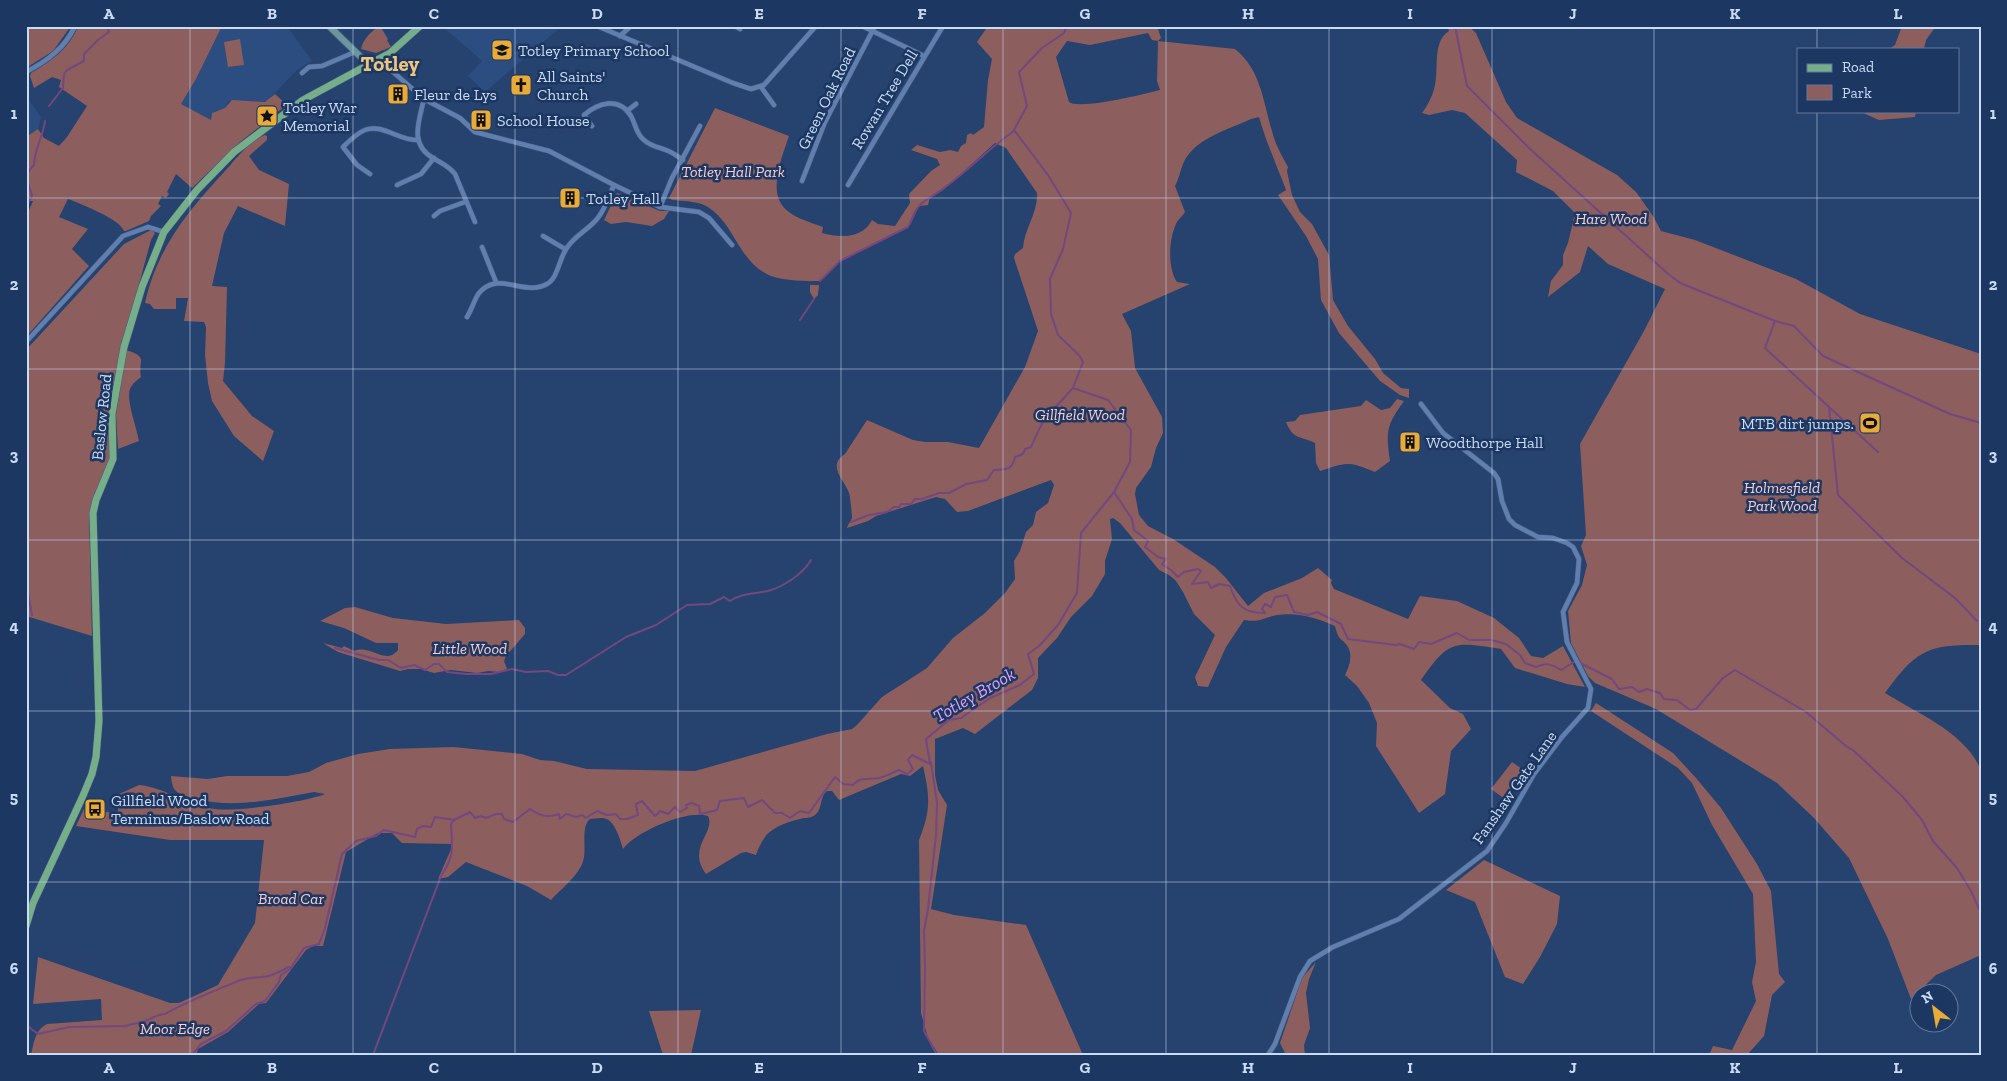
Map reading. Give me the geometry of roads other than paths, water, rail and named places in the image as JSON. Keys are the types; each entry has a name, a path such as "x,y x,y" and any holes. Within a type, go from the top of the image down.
{"main road":[{"name":"Baslow Road","path":"26,926 33,902 92,774 96,757 99,721 93,513 96,500 113,458 112,414 124,347 142,288 164,232 197,190 234,152 303,100 382,59 398,48 420,26"}],"street":[{"path":"26,72 55,53 66,41 75,26"},
{"path":"329,26 369,65"},
{"path":"597,26 747,88 761,87 816,26"},
{"path":"620,36 631,26"},
{"path":"862,26 874,28 924,56"},
{"name":"Rowan Tree Dell","path":"848,185 943,26"},
{"name":"Green Oak Road","path":"802,181 825,122 874,28"},
{"path":"302,73 309,67 322,66 355,52"},
{"path":"382,59 392,71 424,99 460,118 475,132 549,151 660,207 703,213 732,245"},
{"path":"761,87 774,105"},
{"path":"424,99 417,130 418,140 424,151 450,168 455,174 475,222"},
{"path":"592,126 584,115 594,106 608,103 618,105 627,111 636,130 646,142 670,152 683,160"},
{"path":"627,111 636,104"},
{"path":"660,207 672,178 700,126"},
{"path":"370,174 357,166 342,147 362,131 376,128 407,140 418,140"},
{"path":"396,185 421,174 434,158"},
{"path":"467,317 479,294 496,282 527,288 546,285 552,280 565,249 598,218 614,185"},
{"path":"434,216 443,210 466,202"},
{"path":"26,342 123,236 148,227 164,232"},
{"path":"542,236 565,249"},
{"path":"482,247 496,282"},
{"name":"Fanshaw Gate Lane","path":"1268,1055 1275,1044 1300,977 1310,961 1334,947 1399,919 1487,851 1506,823 1534,774 1588,708 1590,701 1591,689 1567,642 1563,612 1576,584 1580,559 1573,547 1567,543 1553,538 1538,537 1515,525 1509,519 1502,500 1498,479 1494,473 1443,433 1421,404"}],"waterway":[{"path":"49,106 63,88 64,74 67,70 84,61 84,54 109,32 107,26"},
{"name":"Totley Brook","path":"192,1055 201,1044 226,1031 256,1004 265,1001 279,982 281,975 290,969 304,948 319,944 325,928 342,854 356,841 376,836 384,830 415,837 417,829 423,826 431,827 435,817 454,820 470,812 475,818 481,816 486,818 502,814 504,819 513,822 530,809 544,816 559,814 560,819 566,814 576,817 582,815 586,818 597,811 607,815 616,814 620,819 627,819 638,815 636,804 642,801 655,816 660,811 668,814 675,807 680,812 687,808 686,805 692,803 699,806 700,814 717,810 720,801 744,798 748,807 762,800 775,813 782,813 790,818 800,811 809,813 835,777 843,784 853,785 859,780 879,778 899,770 907,774 913,769 908,760 912,755 930,764 926,739 949,720 961,718 990,698 1020,685 1034,674 1028,654 1039,646 1058,625 1077,593 1081,533 1114,492 1130,462 1131,430 1108,400 1073,388 1083,362 1079,355 1058,335 1051,314 1050,279 1063,249 1071,213 1048,175 1014,130 1027,106 1019,72 1042,48 1064,33 1067,26"},
{"path":"1455,26 1467,86 1529,148 1680,283 1775,321 1794,326 1823,356 1950,414 1981,423"},
{"path":"26,206 32,196 27,176 34,165 35,154 45,121"},
{"path":"820,281 840,261 908,227 915,211 922,203 953,181 1014,131"},
{"path":"800,320 814,299"},
{"path":"1775,321 1765,348 1829,407 1838,495 1902,558 1955,598 1977,621"},
{"path":"851,522 869,515 887,512 894,507 899,507 901,504 911,504 915,499 922,499 939,493 949,493 966,484 987,480 994,470 1010,467 1015,457 1023,454 1025,449 1031,447 1047,415 1072,389"},
{"path":"1830,408 1878,452"},
{"path":"1114,492 1132,519 1134,530 1148,541 1145,547 1158,557 1166,559 1162,564 1178,577 1184,572 1198,569 1201,571 1192,584 1208,582 1211,588 1219,584 1230,586 1238,603 1251,612 1265,613 1262,609 1265,604 1271,607 1275,597 1287,595 1294,612 1308,615 1317,612 1341,624 1348,639 1400,644 1414,649 1419,642 1431,644 1457,633 1469,640 1491,640 1506,644 1520,655 1525,663 1536,667 1548,664 1561,670 1574,662"},
{"path":"335,648 379,660 388,660 401,668 414,665 425,670 434,664 439,664 447,672 466,674 491,674 512,669 526,672 548,671 558,675 566,675 626,637 656,625 687,605 710,604 724,597 730,601 744,595 774,589 798,575 811,560"},
{"path":"26,575 32,615"},
{"path":"1578,662 1612,679 1619,689 1632,687 1639,692 1647,689 1660,693 1664,699 1677,700 1690,710 1696,709 1723,678 1735,670 1806,712 1854,751 1903,797 1922,820 1933,841 1957,868 1971,891 1981,913"},
{"path":"931,762 937,803 936,835 924,931 924,1031 937,1055"},
{"path":"373,1055 441,876 449,863 452,851 451,824 454,820"},
{"path":"29,1027 38,1034 69,1027 126,1026 165,1014 241,980 270,976 289,967"}],"place":[{"name":"Totley Primary School","path":"502,50"},
{"name":"All Saints' Church","path":"521,85"},
{"name":"Fleur de Lys","path":"398,94"},
{"name":"Totley War Memorial","path":"267,116"},
{"name":"School House","path":"481,120"},
{"name":"Totley Hall","path":"570,198"},
{"name":"MTB dirt jumps.","path":"1870,423"},
{"name":"Woodthorpe Hall","path":"1410,442"},
{"name":"Gillfield Wood Terminus/Baslow Road","path":"95,809"}],"district":[{"name":"Totley","path":"390,64"}],"park label":[{"name":"Totley Hall Park","path":"733,171"},
{"name":"Hare Wood","path":"1611,218"},
{"name":"Gillfield Wood","path":"1080,414"},
{"name":"Holmesfield Park Wood","path":"1782,496"},
{"name":"Little Wood","path":"470,648"},
{"name":"Broad Car","path":"291,898"},
{"name":"Moor Edge","path":"175,1028"}]}
